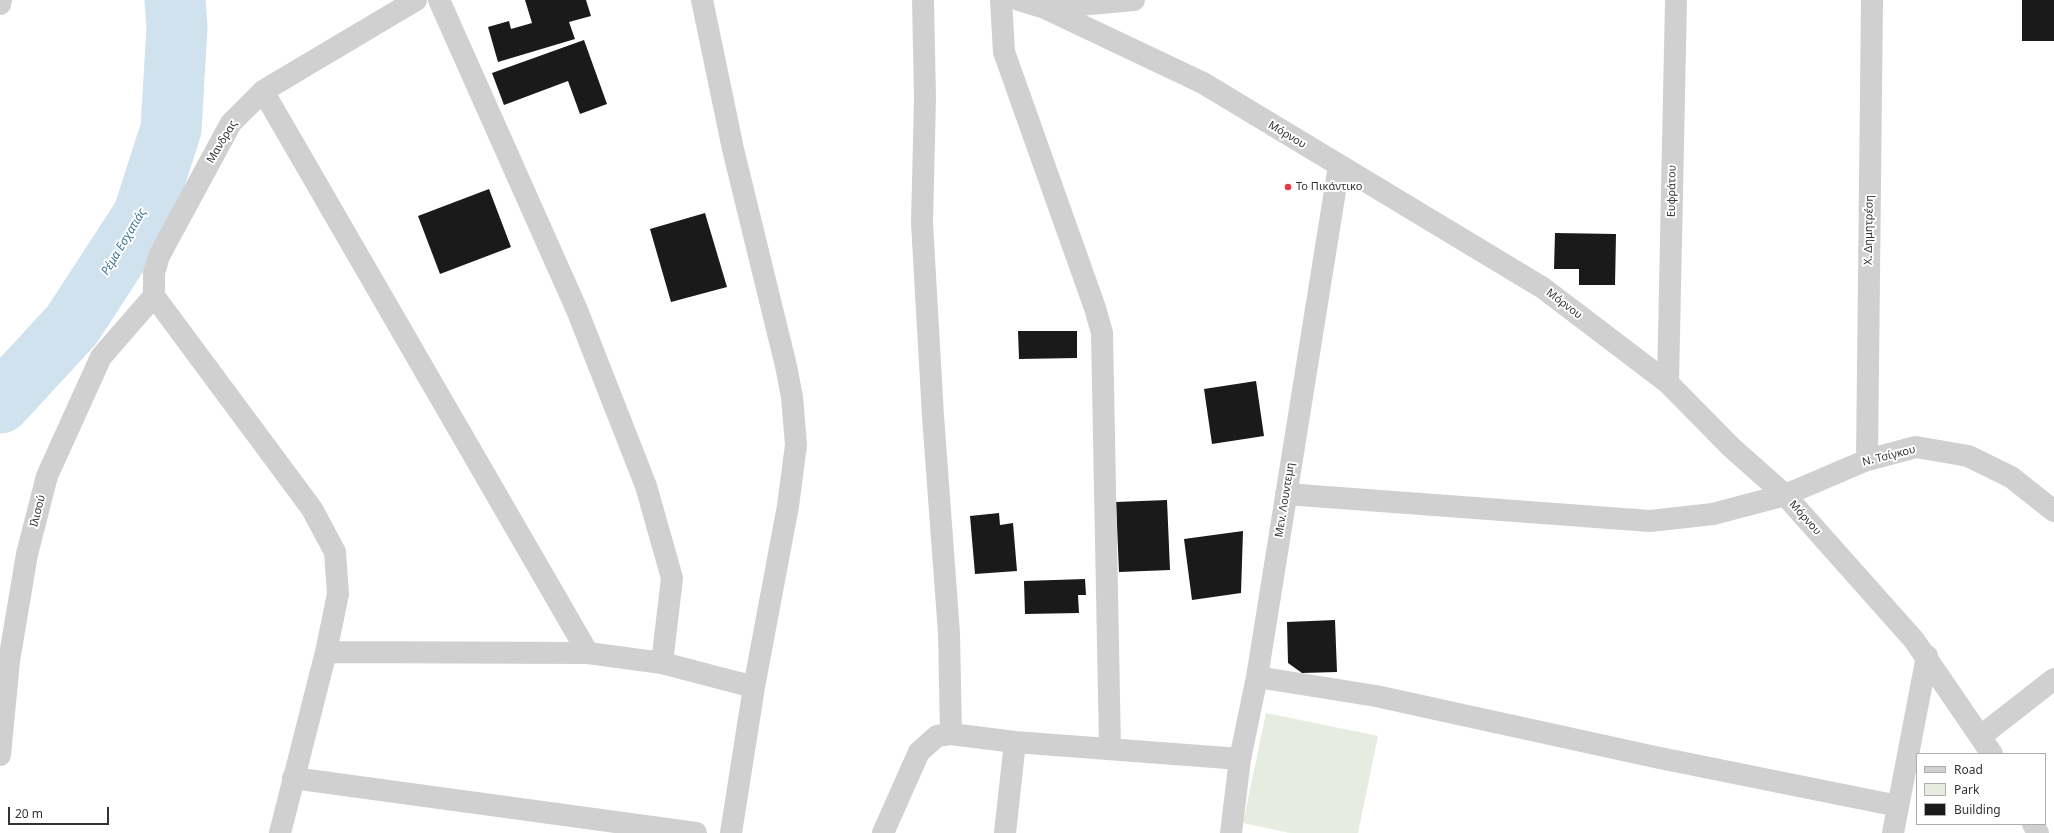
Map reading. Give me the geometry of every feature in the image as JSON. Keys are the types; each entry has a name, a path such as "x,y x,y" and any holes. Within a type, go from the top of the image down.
{"street":[{"path":"0,4 2,0"},
{"name":"Μανδρας","path":"154,296 154,272 158,256 231,123 263,91 416,0"},
{"path":"439,0 577,310 646,486 672,578 662,663"},
{"path":"702,0 734,148 784,358 792,397 796,445 793,470 754,687 731,833"},
{"path":"923,0 925,98 922,223 933,416 950,633 951,734"},
{"path":"1001,0 1004,52 1102,333 1110,748"},
{"name":"Μόρνου","path":"1019,0 1045,8 1203,83 1543,288 1668,382 1731,446 1785,495 1927,656 1991,753"},
{"path":"1045,8 1134,0"},
{"name":"Ευφράτου","path":"1668,382 1676,0"},
{"name":"Χ. Δημητρέση","path":"1867,460 1872,0"},
{"path":"263,91 588,653"},
{"name":"Μεν. Λουντεμη","path":"1233,832 1240,758 1257,677 1339,166"},
{"path":"154,296 312,509 335,552 338,594 326,652 280,833"},
{"name":"Ιλισού","path":"0,755 10,661 27,554 47,476 101,357 154,296"},
{"name":"Ν. Τσίγκου","path":"1286,494 1650,521 1713,514 1785,495 1867,460 1916,447 1968,456 2012,477 2054,511"},
{"path":"326,652 588,653 662,663 754,687"},
{"path":"1893,833 1927,656"},
{"path":"1257,677 1376,696 1655,757 1898,806"},
{"path":"1981,736 2054,680"},
{"path":"883,833 919,752 937,736 951,734 1015,742 1240,758"},
{"path":"1004,833 1015,742"},
{"path":"293,778 696,833"}],"green space":[{"path":"1266,713 1378,736 1358,833 1290,833 1243,823"}],"building":[{"path":"525,0 586,0 591,16 569,22 575,39 498,62 488,27 509,21 511,29 532,23"},
{"path":"2022,0 2054,0 2054,41 2022,41"},
{"path":"584,40 607,104 580,114 568,81 504,105 492,73"},
{"path":"489,189 511,247 440,274 418,216"},
{"path":"705,213 727,287 671,302 650,229"},
{"path":"1555,233 1616,234 1615,285 1579,285 1579,269 1554,269"},
{"path":"1018,331 1077,331 1077,358 1019,359"},
{"path":"1256,381 1264,436 1212,444 1204,389"},
{"path":"1167,500 1170,570 1119,572 1116,502"},
{"path":"999,513 1000,525 1013,523 1017,571 975,574 970,516"},
{"path":"1243,531 1241,593 1192,600 1184,539"},
{"path":"1085,579 1086,595 1078,595 1079,613 1025,614 1024,581"},
{"path":"1335,620 1337,672 1302,673 1288,663 1287,622"}],"waterway":[{"name":"Ρέμα Εσχατιάς","path":"0,403 72,325 143,216 171,129 177,28 175,0"}],"place":[{"name":"Το Πικάντικο","path":"1288,187"}]}
